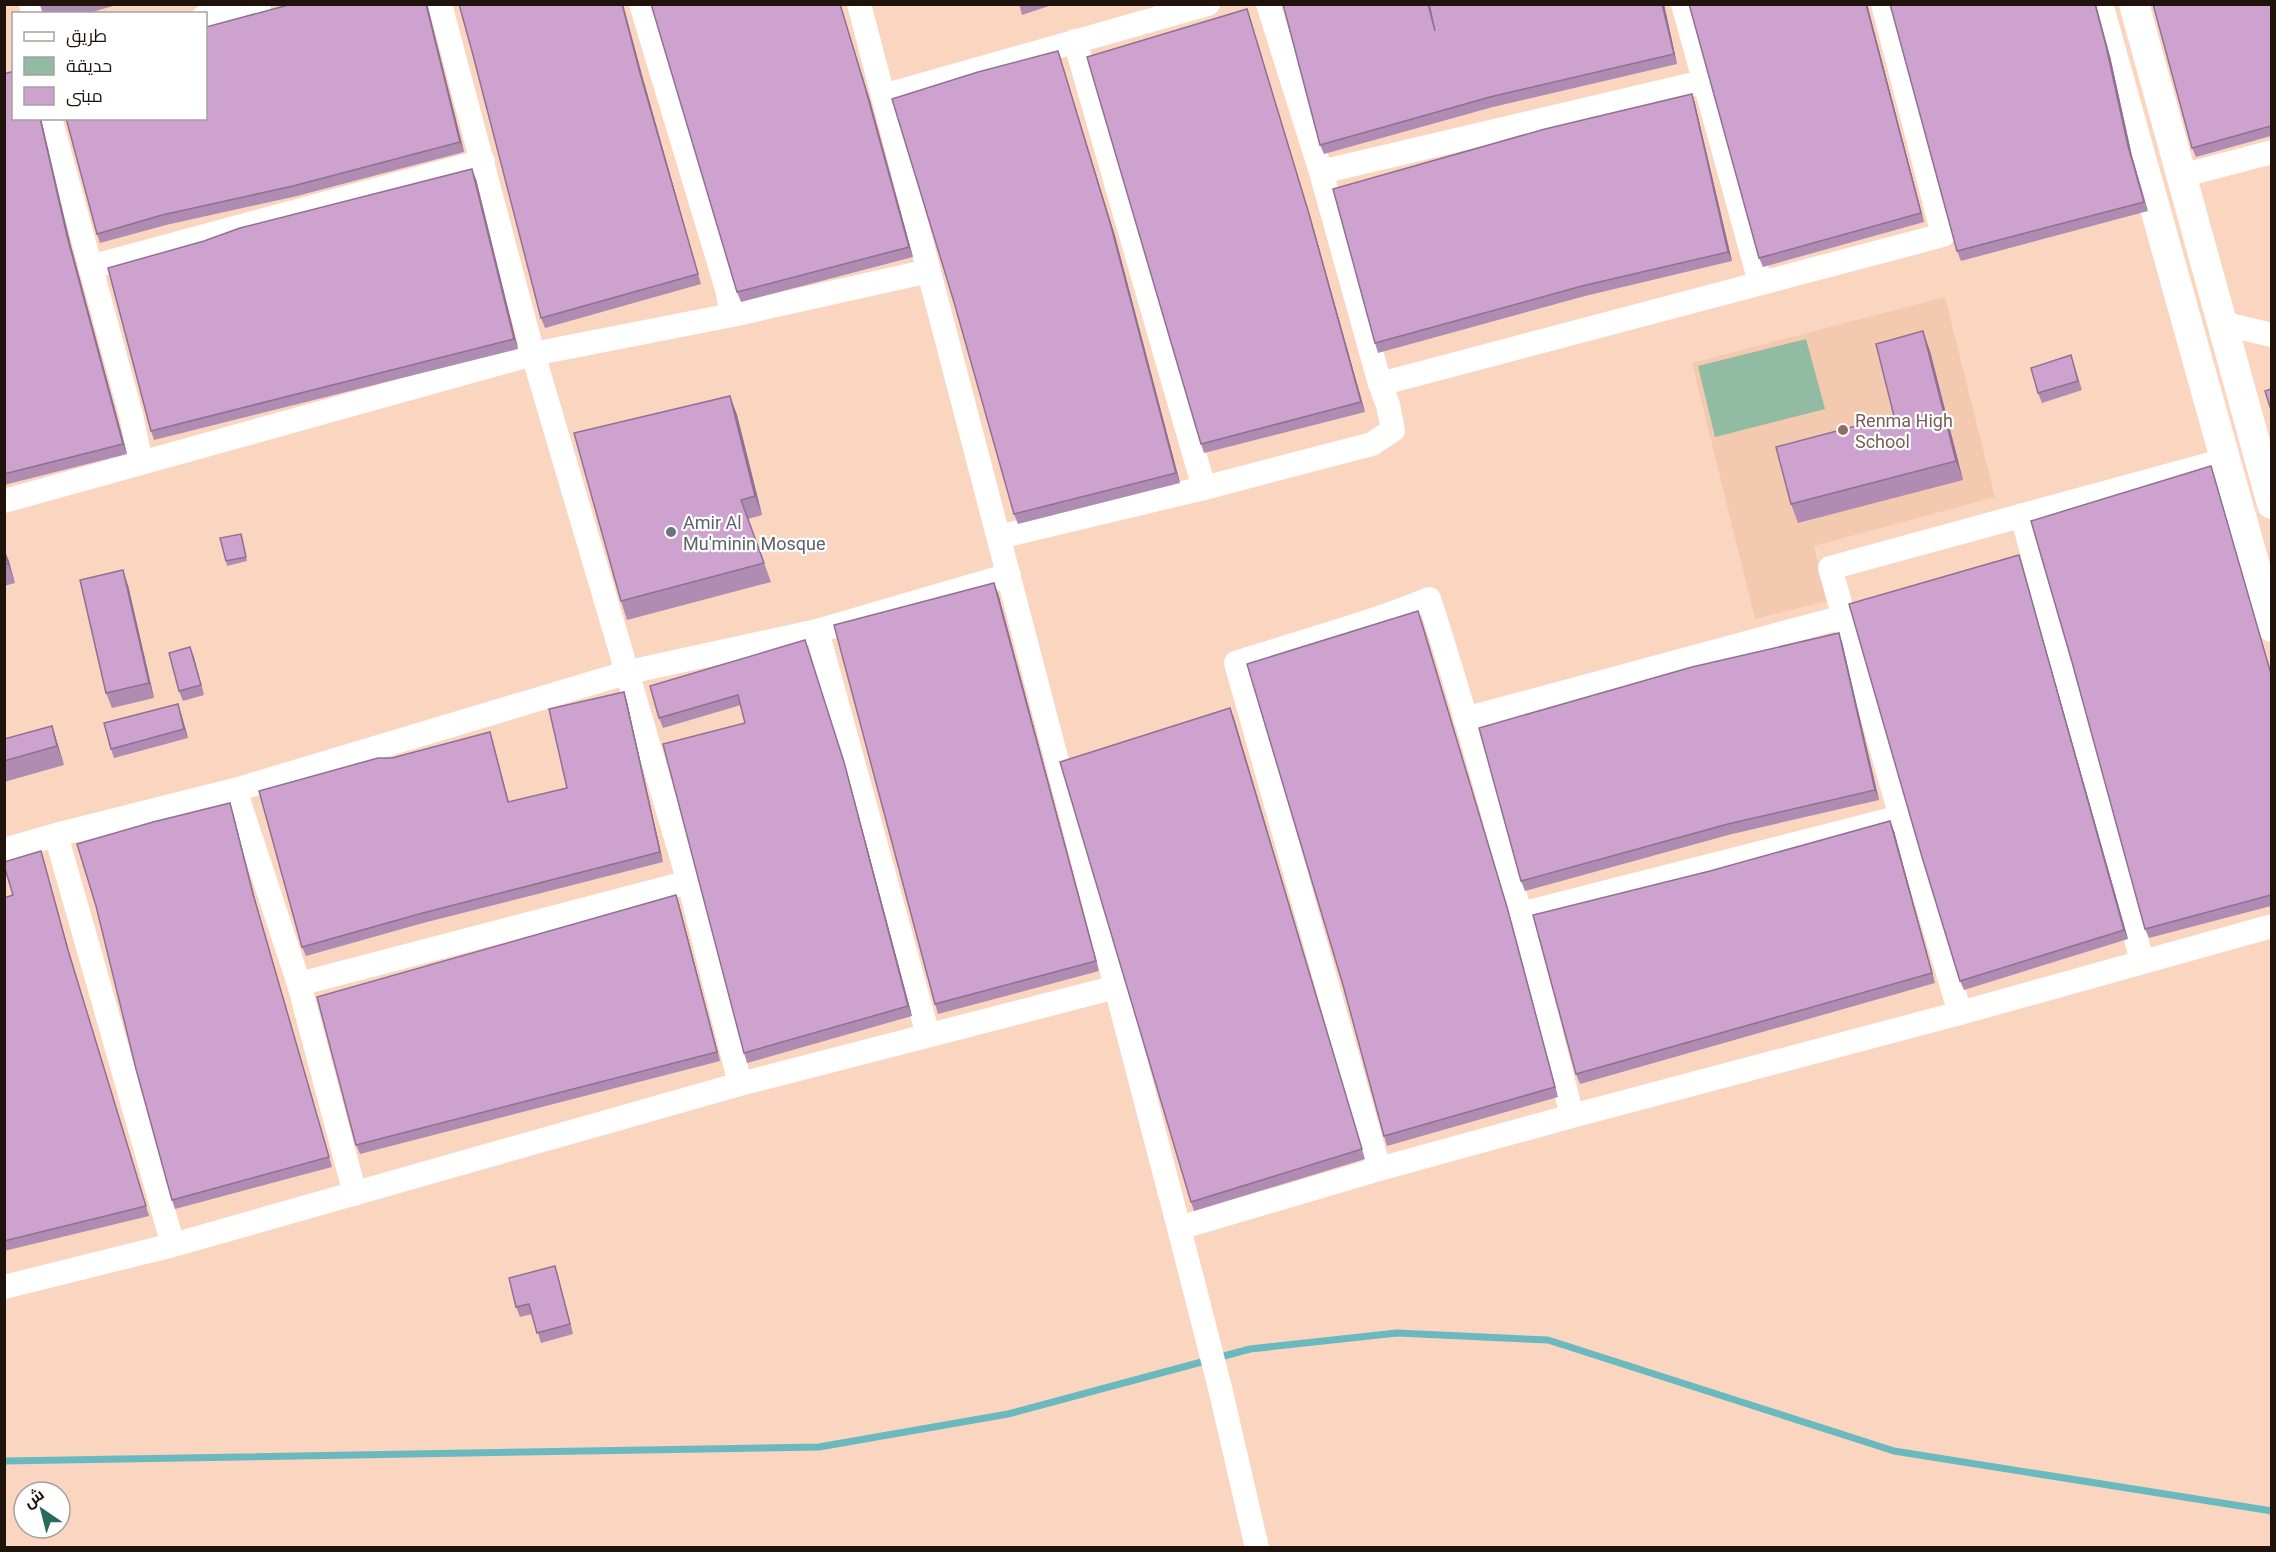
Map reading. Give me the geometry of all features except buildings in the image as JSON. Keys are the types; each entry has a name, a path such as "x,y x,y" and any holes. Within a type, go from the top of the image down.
{"street":[{"path":"207,19 256,4"},
{"path":"440,4 533,354 689,882 740,1084"},
{"path":"640,4 727,289 732,315"},
{"path":"860,4 1179,1228 1220,1388 1257,1548"},
{"path":"883,96 1208,4"},
{"path":"999,537 1204,488 1372,444 1393,430 1389,405 1380,384 1321,172 1268,4"},
{"path":"1683,4 1760,282"},
{"path":"1380,384 1943,235 1883,4"},
{"path":"2098,4 2271,627"},
{"path":"2134,4 2271,504"},
{"path":"1076,42 1204,488"},
{"path":"1321,172 1703,82"},
{"path":"51,120 131,415 141,463"},
{"path":"2181,176 2271,152"},
{"path":"90,267 483,161"},
{"path":"4,501 533,354 732,315 929,271"},
{"path":"2221,323 2271,335"},
{"path":"1960,1013 1830,568 2225,460"},
{"path":"2022,515 2142,961"},
{"path":"4,850 235,790 628,672 817,632 1009,575"},
{"path":"1379,1169 1236,663 1383,618 1429,599 1521,914 1572,1116"},
{"path":"1465,719 1843,616"},
{"path":"817,632 928,1035"},
{"path":"235,790 299,984 355,1194"},
{"path":"1521,914 1901,817"},
{"path":"56,835 172,1245"},
{"path":"299,984 689,882"},
{"path":"1179,1228 1379,1169 1960,1013 2271,926"},
{"path":"4,1287 172,1245 740,1084 1116,987"}],"shaded area":[{"name":"Renma High School","path":"1945,297 1995,497 1814,546 1827,601 1755,619 1692,363"}],"green space":[{"path":"1806,339 1825,409 1715,437 1698,366"}],"waterway":[{"path":"4,1461 819,1447 1008,1414 1250,1349 1397,1333 1548,1340 1894,1451 2272,1511"}],"place":[{"name":"Renma High School","path":"1843,430"},
{"name":"Amir Al Mu'minin Mosque","path":"671,532"}]}
